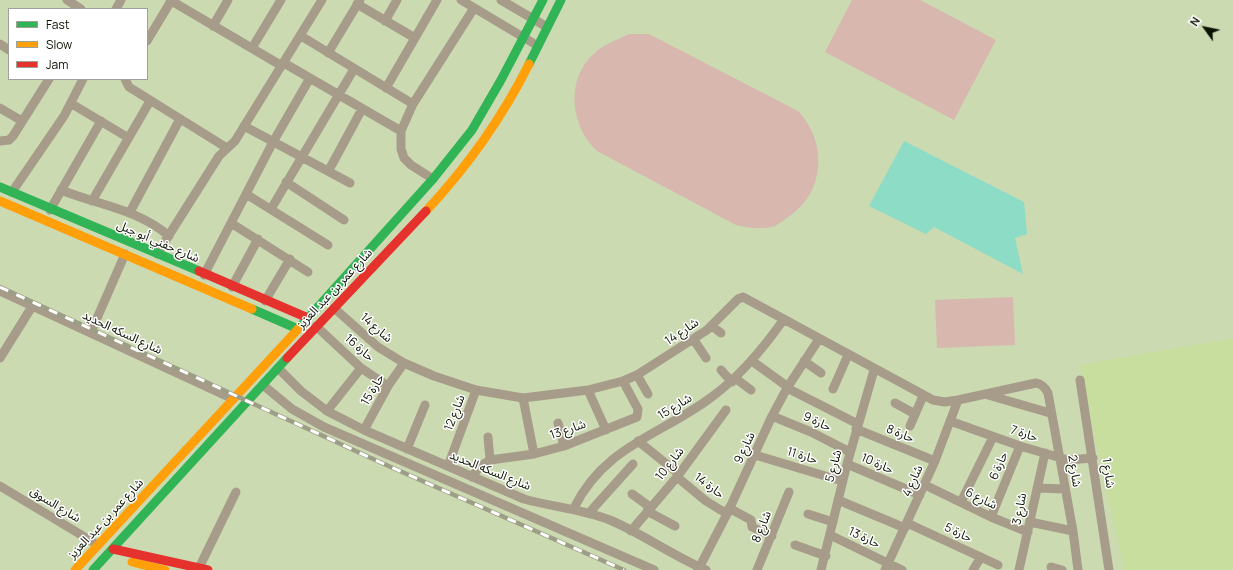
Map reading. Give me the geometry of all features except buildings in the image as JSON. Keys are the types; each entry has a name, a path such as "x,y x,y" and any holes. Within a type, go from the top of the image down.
{"main road":[{"name":"شارع عمر بن عبد العزيز","path":"75,570 298,329 433,179 472,130 534,20 543,0"},
{"name":"شارع عمر بن عبد العزيز","path":"93,570 232,420 316,326 435,201 472,156 495,124 510,99 561,0"},
{"name":"شارع حفني أبو جبل","path":"0,187 50,210 308,318"},
{"name":"شارع حفني أبو جبل","path":"0,201 298,329"},
{"path":"221,412 232,420"},
{"path":"110,552 202,569"},
{"path":"110,552 165,570"}],"street":[{"path":"67,0 79,8"},
{"path":"148,39 170,0 213,26 283,65 310,78 401,131"},
{"path":"213,26 228,0"},
{"path":"252,48 281,0"},
{"path":"157,254 218,156 235,141 322,0"},
{"path":"385,20 397,0"},
{"path":"386,88 438,0"},
{"path":"460,0 538,46"},
{"path":"501,0 512,3 534,20 547,27"},
{"path":"328,53 359,2 415,38"},
{"path":"433,179 411,165 404,158 401,149 401,131 413,104 474,8"},
{"path":"301,36 413,104"},
{"path":"271,209 337,95 354,69"},
{"path":"204,275 273,142 310,78"},
{"path":"0,141 9,140 48,80"},
{"path":"12,192 72,104 83,80"},
{"path":"126,80 129,87 227,148"},
{"path":"92,201 150,101"},
{"path":"72,104 128,138"},
{"path":"0,108 22,121"},
{"path":"329,170 362,109"},
{"path":"130,212 180,119"},
{"path":"50,210 101,121"},
{"path":"244,126 350,182"},
{"path":"286,182 344,220"},
{"path":"61,190 130,212 150,221 169,236"},
{"path":"246,194 328,245"},
{"path":"231,223 290,259 308,272"},
{"path":"232,287 258,240"},
{"path":"91,332 125,254"},
{"path":"265,300 290,259"},
{"name":"شارع السكه الحديد","path":"0,291 233,398"},
{"name":"شارع 14","path":"334,308 378,347 404,363 434,376 476,390 524,398 588,390 623,381 638,375 694,340 712,326 740,297 746,298 923,396 940,402 958,400 1036,383"},
{"path":"0,358 33,305"},
{"name":"شارع 15","path":"574,508 589,484 619,453 686,414 733,380 752,361 784,319"},
{"name":"حارة 16","path":"316,326 361,368 388,386"},
{"path":"712,326 721,333"},
{"name":"شارع 9","path":"701,569 772,416 787,388 819,339"},
{"path":"694,340 706,358"},
{"path":"833,389 848,355"},
{"path":"752,361 787,388 857,427"},
{"path":"804,361 821,373"},
{"name":"حارة 15","path":"364,430 388,386 404,363"},
{"name":"شارع السكه الحديد","path":"278,368 301,391 327,411 364,430 524,499 574,508 612,521 701,569"},
{"path":"327,411 361,368"},
{"path":"721,370 733,380 751,390"},
{"name":"شارع 5","path":"821,570 826,556 842,481 874,370"},
{"path":"638,375 648,394"},
{"name":"شارع 1","path":"1080,380 1094,458 1109,570"},
{"name":"شارع 13","path":"490,460 534,454 564,446 633,419 639,413 623,381"},
{"name":"شارع 2","path":"1036,383 1045,387 1060,458 1073,531 1078,570"},
{"name":"شارع السكه الحديد","path":"263,385 292,409 324,427 654,570"},
{"name":"شارع 12","path":"448,466 476,390"},
{"path":"588,390 606,430"},
{"path":"987,394 1050,413"},
{"path":"910,426 923,396"},
{"path":"524,398 534,454"},
{"name":"شارع 4","path":"887,566 925,485 958,400"},
{"path":"896,403 915,414"},
{"path":"407,449 425,404"},
{"name":"شارع 10","path":"631,531 678,476 726,410"},
{"name":"حارة 9","path":"772,416 811,432 850,452"},
{"name":"حارة 7","path":"950,421 1020,446 1060,458 1068,460 1094,458"},
{"path":"558,423 564,446"},
{"name":"حارة 8","path":"857,427 935,460"},
{"name":"حارة 6","path":"961,502 993,436"},
{"path":"472,477 480,466 490,460 488,437"},
{"name":"حارة 14","path":"638,441 706,501 751,520 752,527 772,536"},
{"name":"حارة 6","path":"991,517 1020,446"},
{"name":"شارع 3","path":"1019,570 1036,488 1045,454"},
{"name":"حارة 11","path":"755,455 842,481"},
{"path":"589,513 633,464"},
{"name":"حارة 10","path":"847,464 920,495"},
{"name":"شارع 6","path":"925,485 991,517 1028,532"},
{"name":"شارع السوق","path":"0,486 98,545"},
{"path":"1036,488 1065,489"},
{"path":"202,569 236,492"},
{"name":"شارع 8","path":"757,570 789,492"},
{"path":"632,494 649,509 675,526"},
{"path":"838,500 906,525"},
{"path":"808,514 833,522"},
{"path":"1030,522 1073,531"},
{"name":"حارة 5","path":"906,525 998,565"},
{"name":"حارة 13","path":"830,535 887,566 902,570"},
{"path":"795,545 826,556"},
{"path":"973,570 981,557"},
{"path":"1050,567 1062,570"}],"shaded area":[{"path":"852,0 920,0 996,40 954,120 825,52"},
{"path":"629,34 649,34 798,111 808,124 814,137 818,152 818,167 815,182 809,195 800,207 775,226 756,228 736,225 597,151 587,139 580,126 576,111 575,97 577,82 582,68 591,56 604,46"},
{"path":"1013,297 1015,345 937,348 935,300"},
{"path":"1233,338 1233,570 1124,570 1079,365"}],"water":[{"path":"904,141 1024,202 1027,234 1015,238 1023,274 934,227 926,234 869,206"}],"railway":[{"path":"0,287 384,464 624,570"}],"traffic: fast":[{"path":"299,328 433,179 472,130 501,80 543,0"},
{"path":"529,64 561,0"},
{"path":"0,187 199,271"},
{"path":"252,309 298,329"},
{"path":"93,570 287,358"}],"traffic: slow":[{"path":"426,211 456,177 483,141 519,84 529,64"},
{"path":"0,201 252,309"},
{"path":"75,570 299,328"},
{"path":"132,562 165,570"}],"traffic: jam":[{"path":"287,358 426,211"},
{"path":"199,271 308,318"},
{"path":"113,549 208,570"}]}
